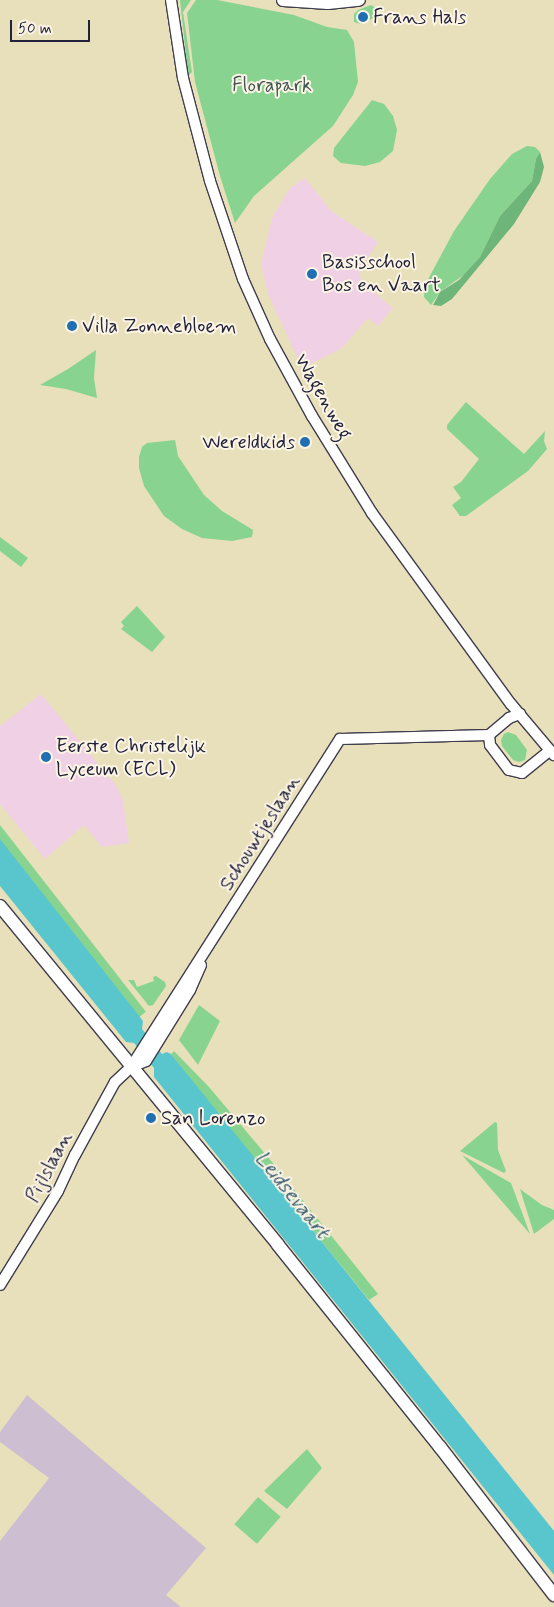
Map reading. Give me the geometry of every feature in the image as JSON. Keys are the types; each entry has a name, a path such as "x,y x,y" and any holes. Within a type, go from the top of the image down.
{"main road":[{"path":"283,0 328,3 359,0"},
{"path":"0,906 138,1062 159,1098 440,1447 554,1595"}],"street":[{"name":"Wagenweg","path":"171,1 183,78 210,181 242,279 270,339 312,416 372,513 520,714 552,753"},
{"path":"520,714 509,718 489,735 490,745 508,770 522,773 552,753"},
{"name":"Schouwtjeslaan","path":"138,1062 181,984 210,946 340,739 489,735"},
{"name":"Schouwtjeslaan","path":"138,1062 158,1043 190,990 210,946"},
{"name":"Pijlslaan","path":"0,1285 57,1194 79,1147 115,1082 138,1062"}],"shaded area":[{"name":"Basisschool Bos en Vaart","path":"305,178 331,211 378,242 359,271 360,277 372,291 393,308 378,326 368,318 341,349 302,368 268,294 261,264 272,218 290,188"},
{"name":"Eerste Christelijk Lyceum (ECL)","path":"41,694 117,787 123,801 129,843 102,847 84,825 45,859 0,804 0,726"},
{"path":"27,1395 206,1548 166,1595 181,1607 0,1607 0,1541 49,1478 0,1442 0,1432"}],"green space":[{"path":"180,0 191,0 183,12 192,72 188,75"},
{"name":"Florapark","path":"196,0 217,0 294,15 327,27 347,30 354,42 358,82 353,95 333,126 254,196 235,223 220,176 195,82 187,13"},
{"path":"371,5 378,9 376,17 361,24 354,22 354,14 358,10"},
{"path":"372,100 384,104 393,116 397,130 393,151 380,162 365,166 341,163 333,156 334,148"},
{"path":"527,146 535,147 540,152 536,159 532,181 500,216 480,257 465,274 440,292 431,305 424,297 425,285 454,231 490,179 512,154"},
{"path":"540,152 544,167 540,182 514,224 452,299 441,306 433,305 440,292 459,280 480,257 500,216 532,181 536,159"},
{"path":"96,350 94,378 97,398 66,389 40,385 68,369"},
{"path":"466,402 524,454 545,431 544,441 547,449 528,471 466,516 460,516 452,505 461,498 453,487 461,482 479,459 447,429 447,425"},
{"path":"175,440 178,456 204,495 222,511 253,530 252,537 232,541 202,538 182,529 164,516 144,486 139,468 139,457 142,447 147,443"},
{"path":"0,537 28,558 21,567 0,551"},
{"path":"137,606 165,637 152,652 121,629 124,626 121,622"},
{"path":"508,732 516,735 527,750 525,760 519,762 513,760 502,746 501,740 504,734"},
{"path":"0,825 146,1012 135,1020 0,848"},
{"path":"156,976 165,982 166,986 153,1005 149,1006 128,980 134,980 137,987 154,981 153,977"},
{"path":"199,1005 220,1021 198,1065 179,1040"},
{"path":"174,1051 209,1087 277,1168 378,1294 369,1300 171,1054"},
{"path":"495,1122 497,1123 498,1150 506,1171 504,1173 460,1151"},
{"path":"462,1155 511,1183 530,1234"},
{"path":"520,1189 542,1205 554,1210 554,1219 534,1234"},
{"path":"307,1449 322,1468 287,1509 264,1491"},
{"path":"258,1497 281,1517 257,1544 234,1524"}],"water":[{"path":"0,839 143,1021 142,1029 162,1054 167,1052 171,1054 554,1531 554,1575 154,1077 154,1068 134,1043 126,1042 0,886"}],"place":[{"name":"Frans Hals","path":"363,17"},
{"name":"Basisschool Bos en Vaart","path":"312,274"},
{"name":"Villa Zonnebloem","path":"72,326"},
{"name":"Wereldkids","path":"305,442"},
{"name":"Eerste Christelijk Lyceum (ECL)","path":"46,757"},
{"name":"San Lorenzo","path":"151,1118"}],"water label":[{"name":"Leidsevaart","path":"292,1195"}]}
